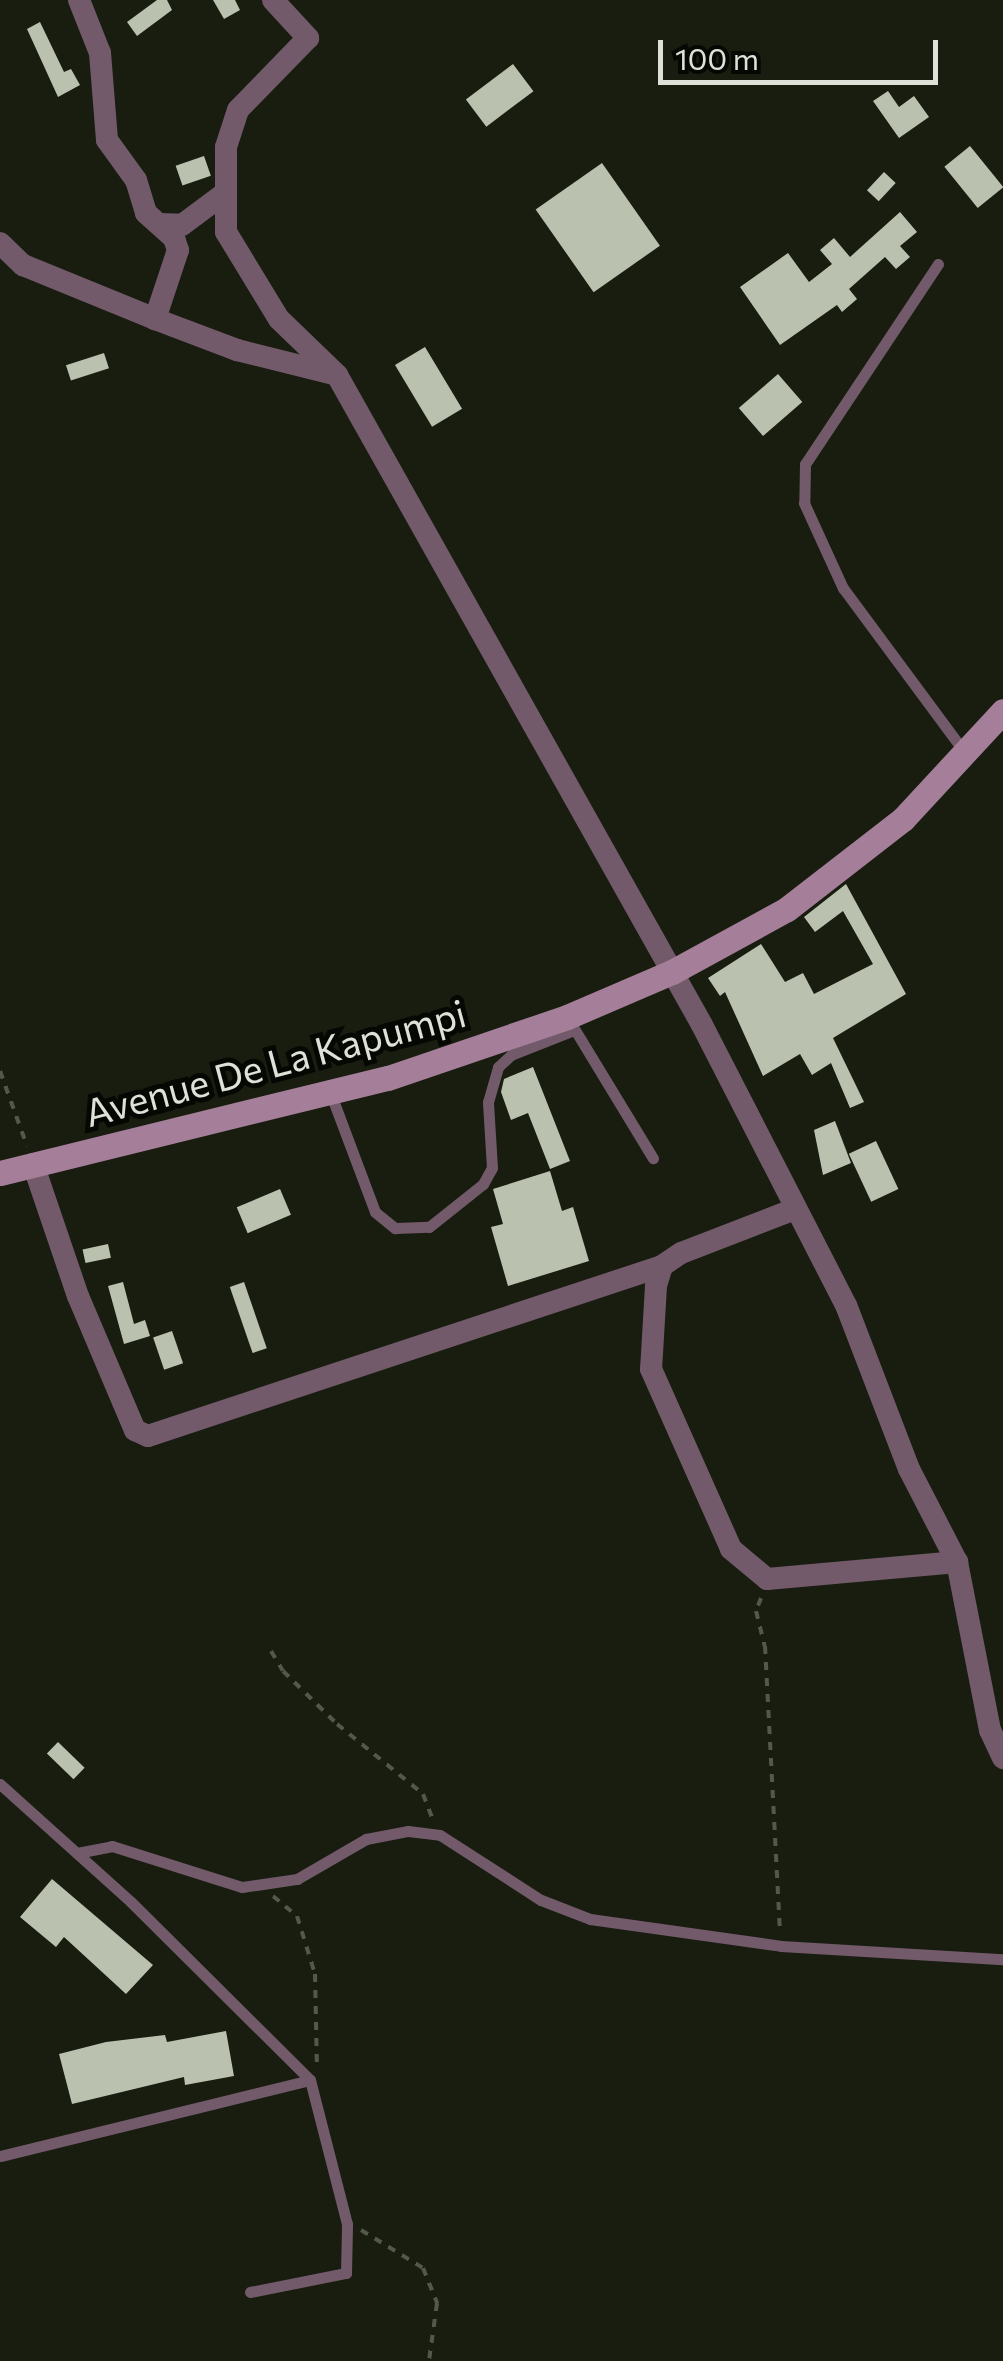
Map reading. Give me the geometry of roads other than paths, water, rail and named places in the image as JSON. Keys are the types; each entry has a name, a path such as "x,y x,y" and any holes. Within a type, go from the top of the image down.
{"main road":[{"name":"Avenue De La Kapumpi","path":"0,1173 330,1092 570,1023 787,909 903,819 1003,711"}],"street":[{"path":"79,0 100,53 107,140 136,180 146,213 178,250 155,319"},
{"path":"273,0 308,38 238,110 226,147 225,193 234,253 280,318 337,375 672,972 860,1335 909,1469 957,1562 990,1730 1003,1758"},
{"path":"159,224 182,224 225,193"},
{"path":"0,244 23,264 155,319 237,350 337,375"},
{"path":"34,1164 78,1296 135,1430 148,1436 662,1266 680,1253 795,1208"},
{"path":"662,1266 651,1369 732,1549 767,1580 957,1562"}],"lane":[{"path":"938,264 805,464 804,503 843,588 965,753"},
{"path":"330,1092 375,1212 395,1228 430,1227 483,1184 492,1168 488,1102 498,1068 511,1055 570,1023 653,1158"},
{"path":"0,1784 310,2080 347,2224 346,2272 250,2292"},
{"path":"77,1854 112,1846 224,1885 262,1886 297,1879 384,1834 440,1835 566,1912 782,1946 1003,1959"},
{"path":"0,2156 310,2080"}]}
